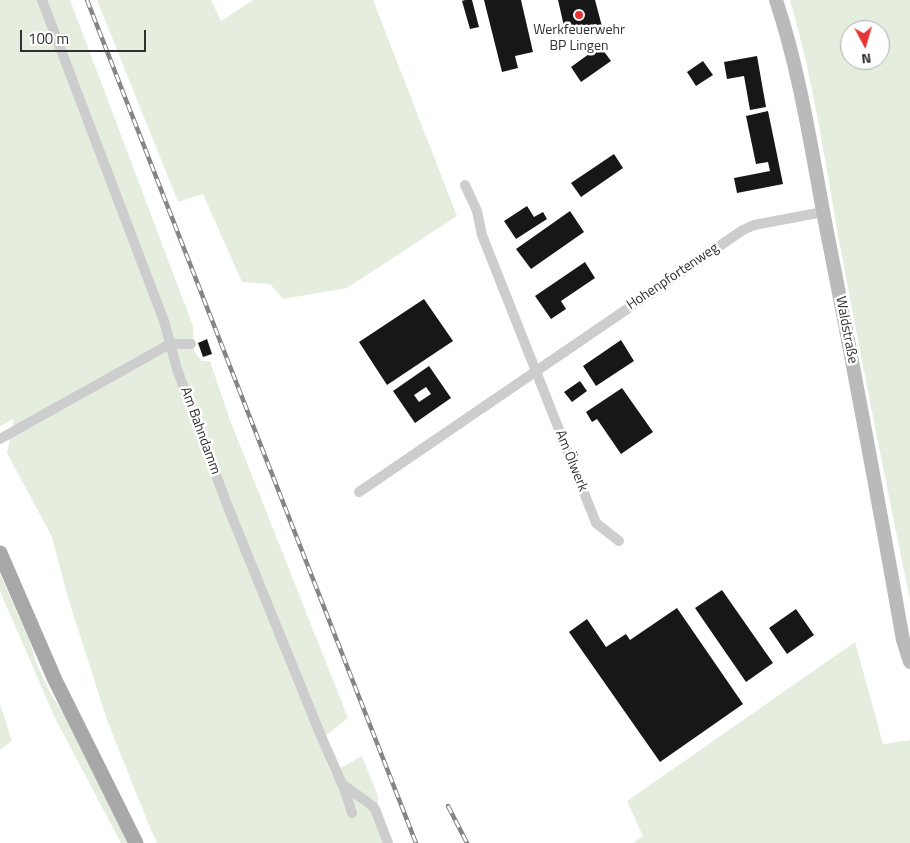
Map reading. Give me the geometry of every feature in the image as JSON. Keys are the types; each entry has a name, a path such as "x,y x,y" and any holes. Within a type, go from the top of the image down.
{"main road":[{"path":"0,553 55,680 136,843"}],"street":[{"name":"Am Bahndamm","path":"42,0 164,321 177,369 226,502 291,665 342,784 352,813"},
{"name":"Waldstraße","path":"776,0 795,67 863,414 902,640 910,662"},
{"path":"465,185 477,211 482,235 536,371"},
{"name":"Hohenpfortenweg","path":"359,492 743,230 754,225 823,212"},
{"path":"0,439 170,344 191,344"},
{"name":"Am Ölwerk","path":"536,371 596,524 619,541"},
{"path":"342,784 375,809 388,843"}],"shaded area":[{"path":"0,0 70,0 193,326 194,351 202,361 210,361 230,420 348,718 319,741 331,773 362,756 378,796 378,830 383,843 157,843 151,830 107,720 69,601 52,537 7,453 14,419 0,426"},
{"path":"97,0 211,0 221,21 253,0 373,0 457,216 347,288 283,299 270,284 242,282 203,194 178,202"},
{"path":"790,0 910,0 910,600 883,469 806,62"},
{"path":"0,574 30,642 37,665 129,843 121,843 54,716 0,591"},
{"path":"855,642 883,744 910,740 910,843 633,843 643,836 627,801"},
{"path":"0,704 12,741 0,750"}],"building":[{"path":"472,0 479,27 470,29 462,1"},
{"path":"484,0 521,0 533,52 515,56 518,68 502,72"},
{"path":"558,0 595,0 603,30 584,34 583,31 566,35"},
{"path":"600,46 611,61 581,82 571,67"},
{"path":"757,56 766,107 750,110 744,76 727,79 724,62"},
{"path":"703,61 713,75 696,86 687,72"},
{"path":"768,111 783,184 737,193 734,178 770,171 768,162 756,164 746,116"},
{"path":"614,154 623,168 581,197 571,183"},
{"path":"527,206 534,217 543,212 547,219 516,239 504,221"},
{"path":"570,211 584,232 531,269 516,249"},
{"path":"585,262 595,278 561,301 566,309 551,319 535,296"},
{"path":"424,299 453,341 387,385 359,342"},
{"path":"207,339 212,354 203,357 198,343"},
{"path":"621,340 634,361 596,386 583,366"},
{"path":"429,366 451,398 415,423 393,391","holes":["426,387 431,394 419,402 414,395"]},
{"path":"580,381 587,391 572,402 564,392"},
{"path":"622,388 653,432 621,454 597,419 592,422 586,412"},
{"path":"722,590 773,663 746,682 695,608"},
{"path":"677,608 743,704 660,762 569,632 587,619 606,647 626,634 630,640"},
{"path":"796,609 814,635 787,654 769,628"}],"railway":[{"path":"87,0 416,843"},
{"path":"448,806 467,843"}],"place":[{"name":"Werkfeuerwehr BP Lingen","path":"579,15"}]}
